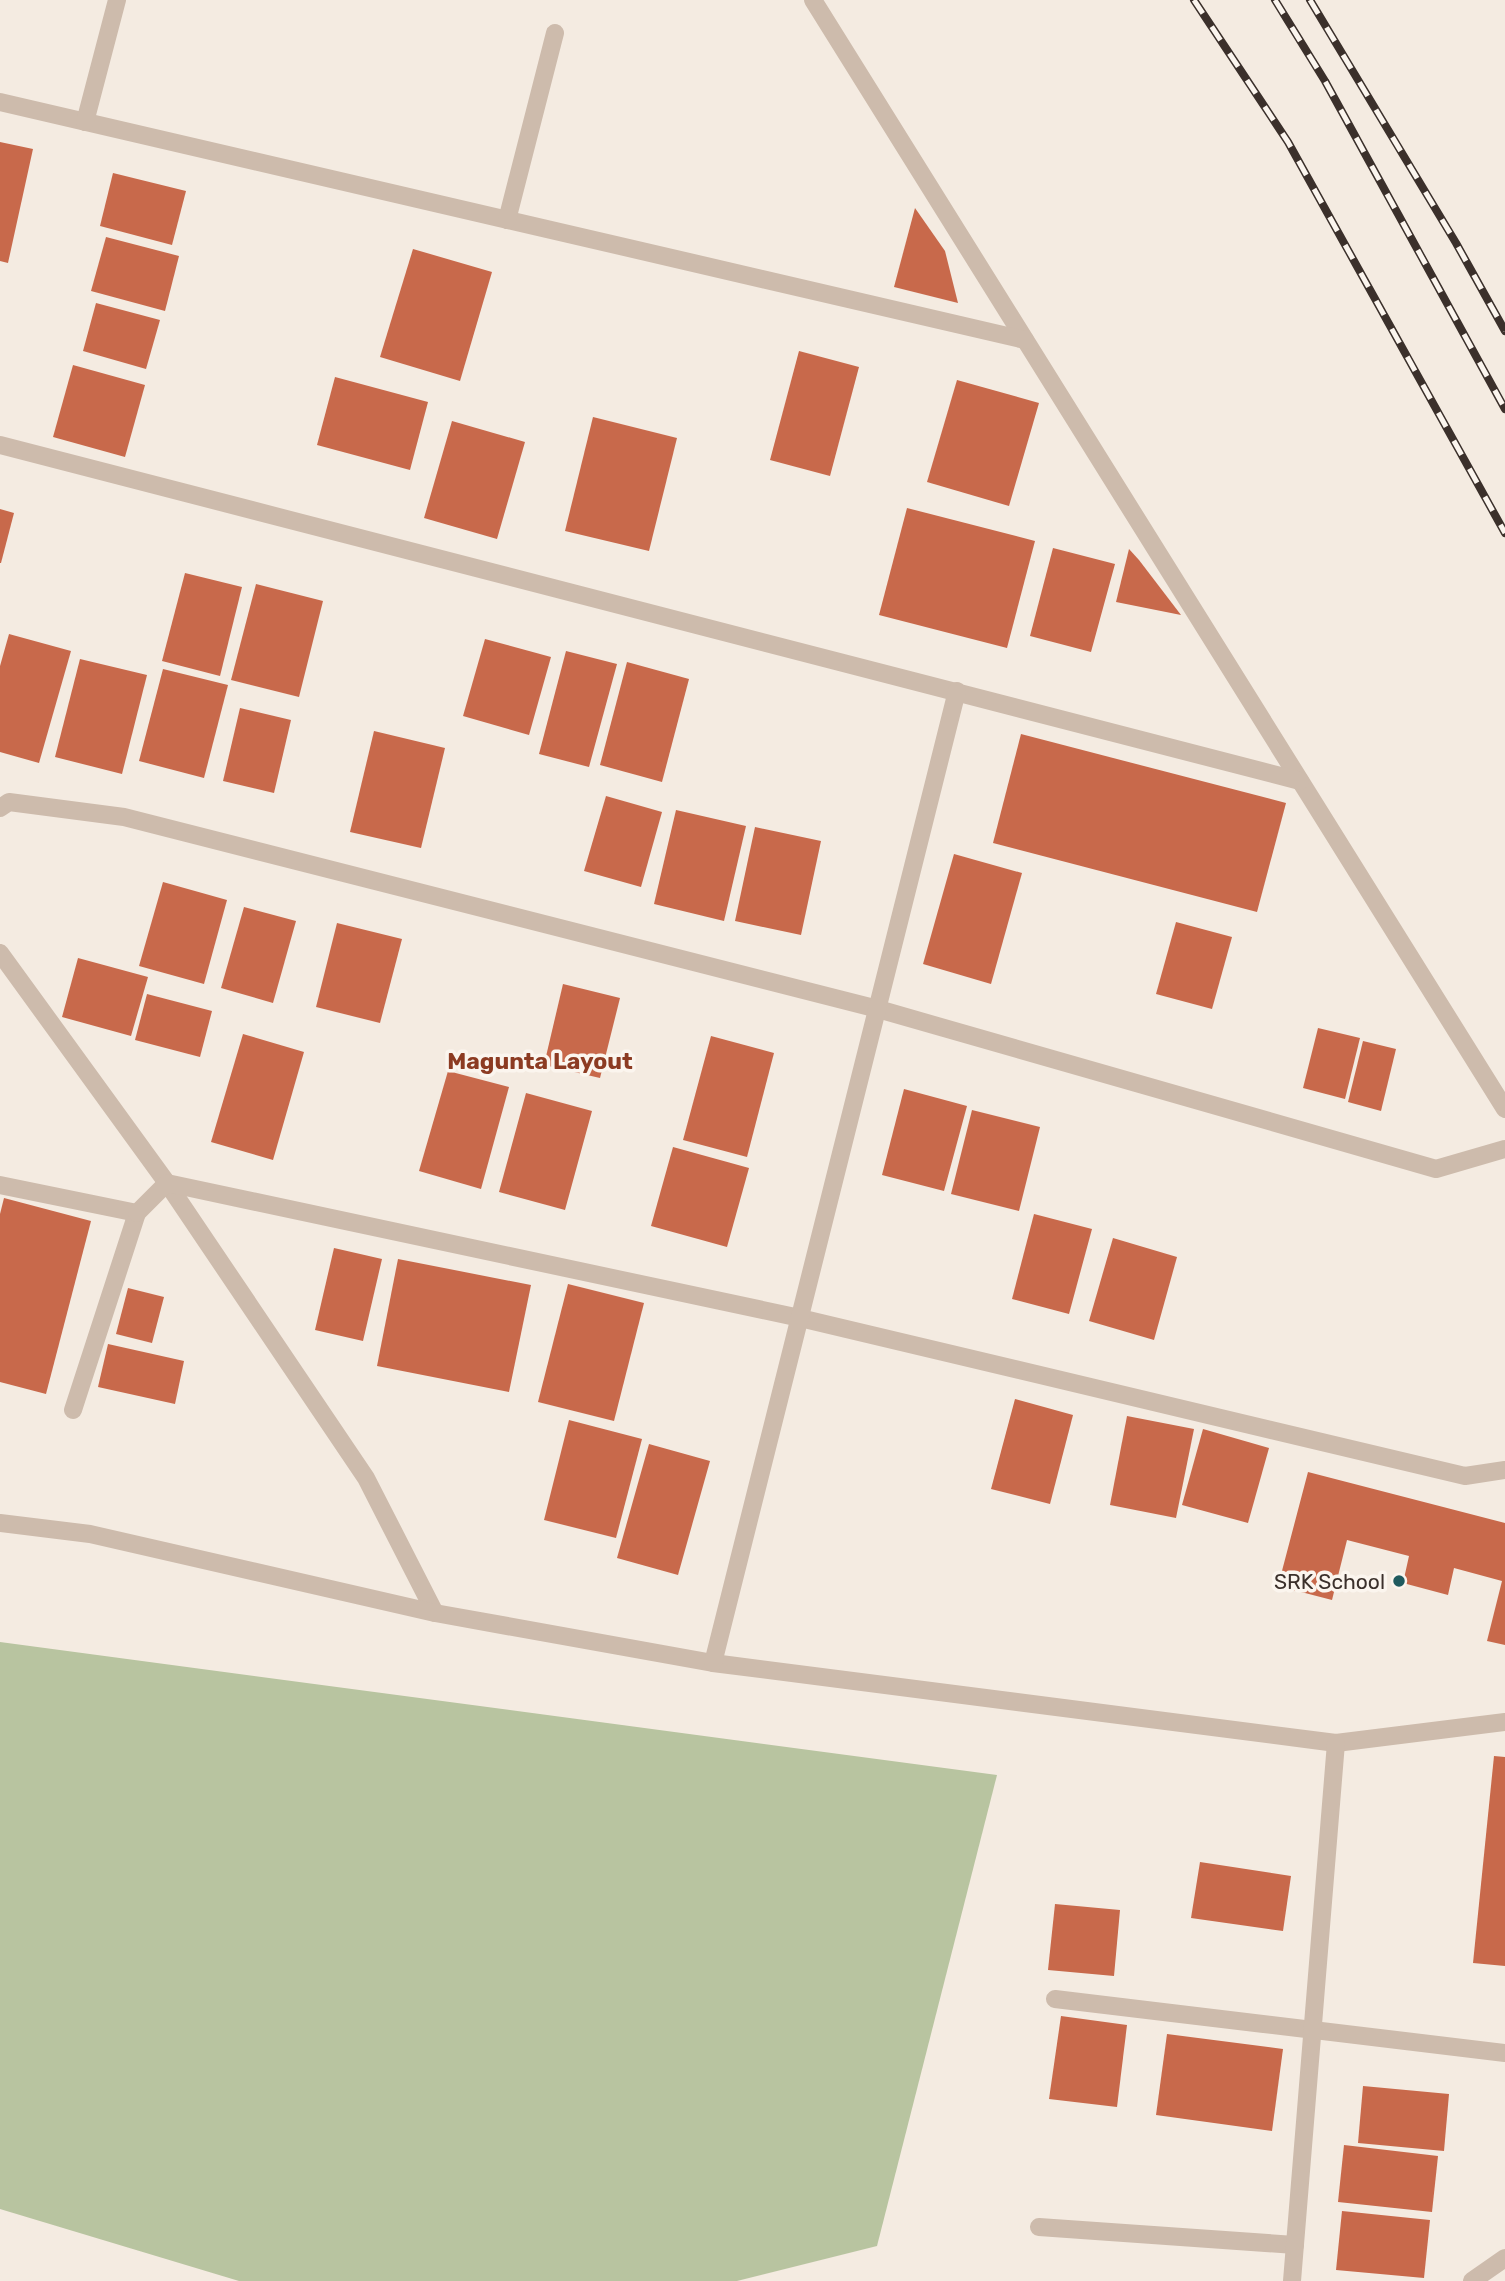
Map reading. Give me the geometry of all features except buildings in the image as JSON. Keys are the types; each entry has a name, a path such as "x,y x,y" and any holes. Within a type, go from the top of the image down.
{"street":[{"path":"85,122 117,0"},
{"path":"813,0 1505,1109"},
{"path":"507,220 555,33"},
{"path":"0,102 1025,340"},
{"path":"0,445 1300,781"},
{"path":"713,1663 957,691"},
{"path":"0,808 9,802 124,817 878,1009 1436,1169 1505,1149"},
{"path":"0,953 167,1183 366,1478 435,1613"},
{"path":"73,1410 137,1213 167,1183"},
{"path":"167,1183 800,1318 1465,1476 1505,1470"},
{"path":"0,1185 137,1213"},
{"path":"0,1523 90,1534 435,1613 713,1663 1336,1743 1505,1722"},
{"path":"1292,2281 1336,1743"},
{"path":"1055,1999 1505,2053"},
{"path":"1039,2227 1295,2245"},
{"path":"1472,2281 1505,2258"}],"green space":[{"path":"0,1642 997,1775 877,2246 737,2281 239,2281 0,2209"}],"railway":[{"path":"1194,0 1288,142 1505,533"},
{"path":"1275,0 1325,81 1505,409"},
{"path":"1310,0 1456,243 1505,331"}],"place":[{"name":"SRK School","path":"1399,1581"}],"district":[{"name":"Magunta Layout","path":"540,1061"}]}
